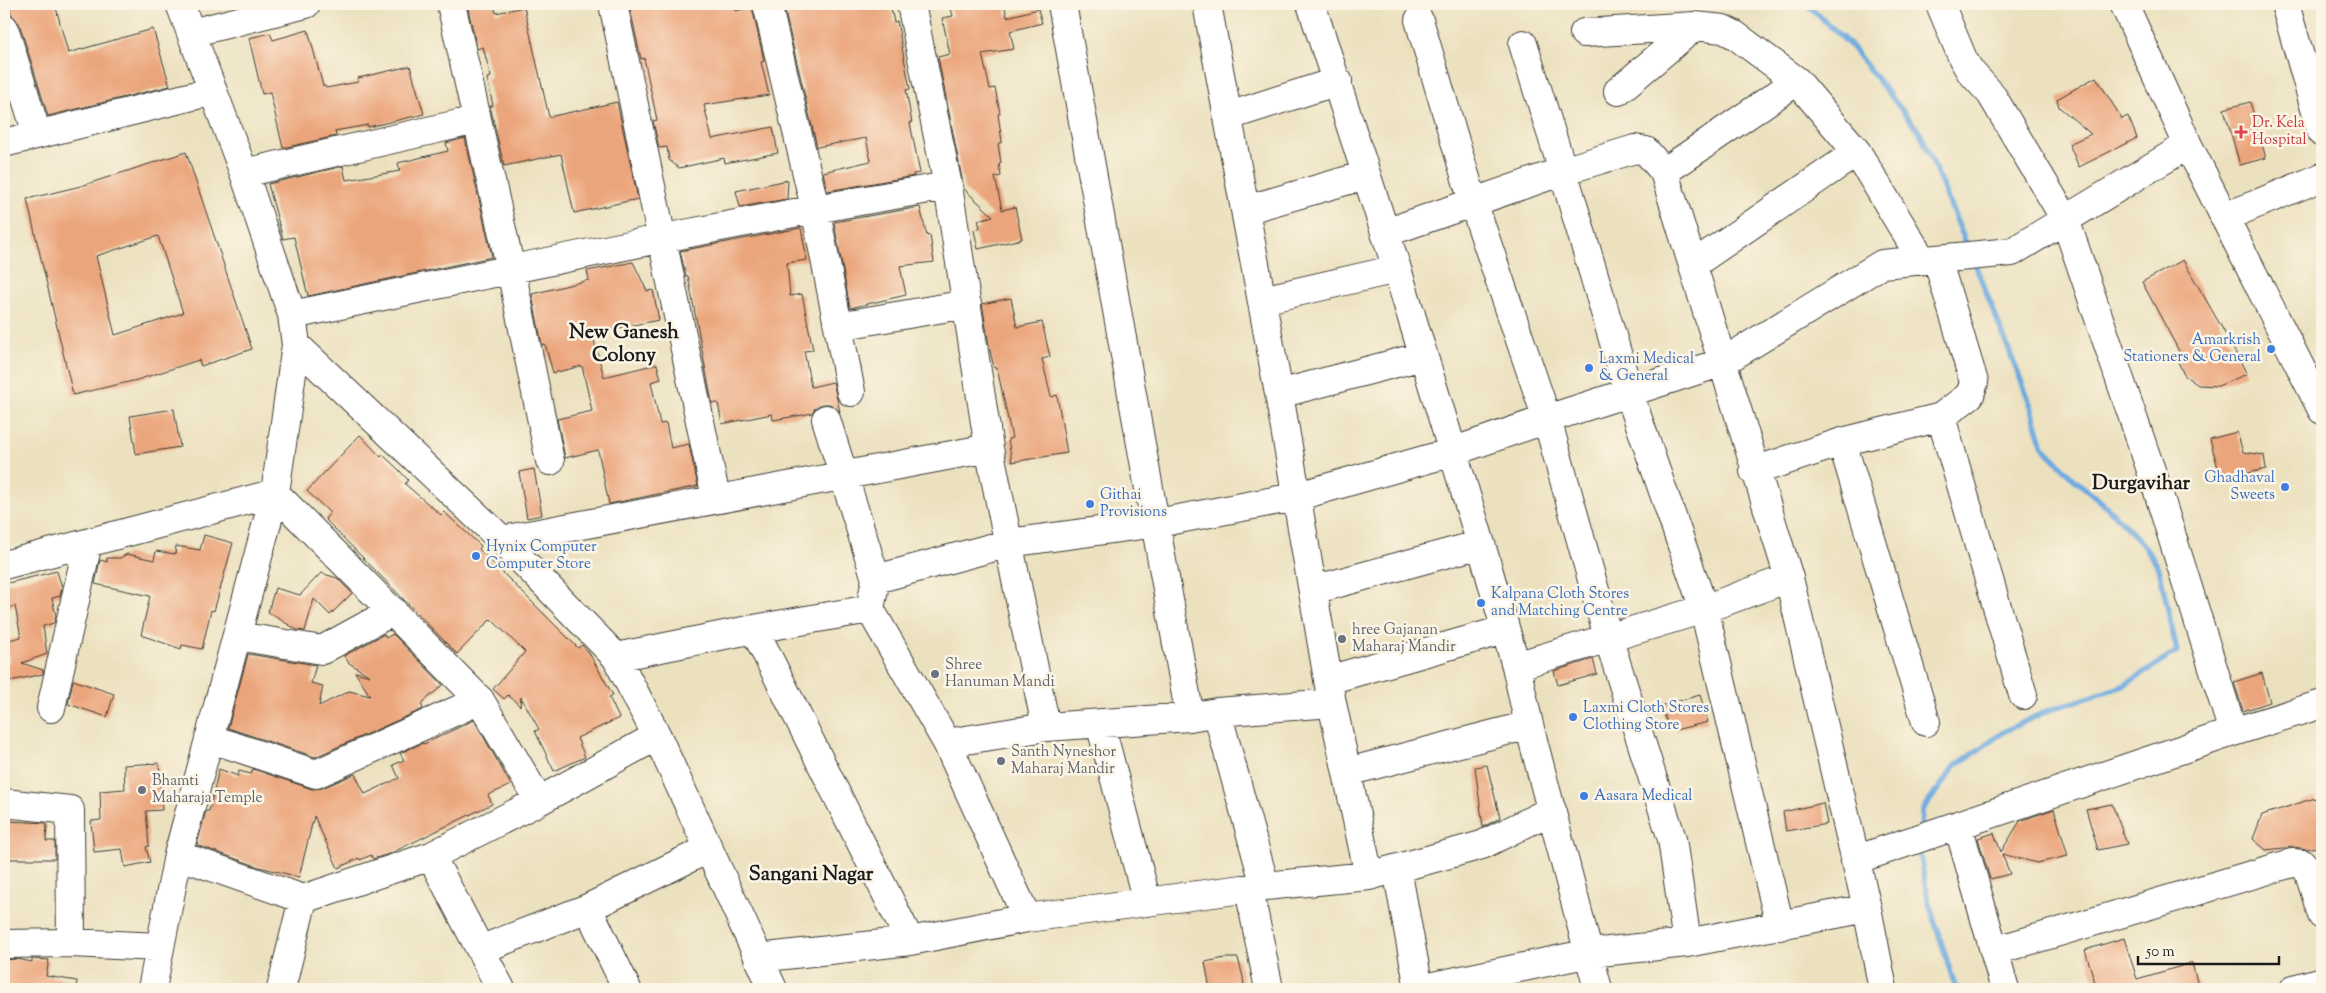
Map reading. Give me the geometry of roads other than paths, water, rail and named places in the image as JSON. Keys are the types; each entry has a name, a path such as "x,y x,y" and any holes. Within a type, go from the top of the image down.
{"street":[{"path":"152,989 178,855 275,493 296,345 292,315 244,173 213,91 188,14 306,4"},
{"path":"451,4 511,270 550,461"},
{"path":"613,4 716,498"},
{"path":"767,4 814,208 851,392"},
{"path":"912,4 948,186 989,448 1046,727"},
{"path":"1062,4 1157,523 1190,717"},
{"path":"1208,4 1279,394 1295,498 1330,692 1369,876"},
{"path":"1311,4 1338,82 1397,269 1481,544 1504,630 1516,666 1529,725 1598,989"},
{"path":"1940,4 1963,59 1970,71 1991,94 2065,219 2155,482 2233,732"},
{"path":"2124,4 2188,145 2322,410"},
{"path":"2285,4 2322,133"},
{"path":"1419,20 1473,202 1547,419 1608,637 1672,838 1687,943"},
{"path":"1618,91 1695,26"},
{"path":"1584,33 1695,26 1723,29 1735,35 1796,81 1857,152 1937,259 1974,382 1970,395 1941,417 1842,442 1754,471"},
{"path":"4,28 37,134"},
{"path":"1523,44 1563,170 1628,393 1704,608 1780,926"},
{"path":"1664,172 1796,81"},
{"path":"1229,116 1338,82"},
{"path":"4,143 213,91"},
{"path":"244,173 476,120"},
{"path":"876,579 1009,543 1157,523 1295,498 1452,452 1723,362 1882,264 2012,252 2188,145"},
{"path":"1385,233 1563,170 1635,149 1646,151 1664,172 1694,264 1754,471 1789,578 1867,908 1883,989"},
{"path":"1694,264 1857,152"},
{"path":"1246,210 1366,175"},
{"path":"2225,218 2322,177"},
{"path":"292,315 663,237 814,208 948,186"},
{"path":"1262,300 1397,269"},
{"path":"838,326 967,304"},
{"path":"296,345 502,540 616,657 657,736 773,989"},
{"path":"1279,394 1423,356"},
{"path":"1941,417 2024,695"},
{"path":"826,419 876,579 870,609 947,743 1028,918"},
{"path":"1842,442 1926,722"},
{"path":"502,540 716,498 989,448"},
{"path":"4,565 275,493"},
{"path":"275,493 480,700 539,801"},
{"path":"51,708 88,543"},
{"path":"1313,590 1481,544"},
{"path":"1516,666 1704,608 1789,578"},
{"path":"616,657 754,629 870,609"},
{"path":"236,636 322,650 393,611"},
{"path":"754,629 910,941"},
{"path":"947,743 1046,727 1190,717 1330,692 1504,630"},
{"path":"209,738 316,774 480,700"},
{"path":"1855,860 2233,732 2322,704"},
{"path":"1217,712 1257,888 1269,989"},
{"path":"1100,723 1147,902"},
{"path":"1347,772 1529,725"},
{"path":"178,855 303,899 432,856 539,801 657,736"},
{"path":"4,803 70,810 71,942"},
{"path":"758,958 910,941 1028,918 1147,902 1369,876 1482,845 1552,810"},
{"path":"1958,825 2005,989"},
{"path":"482,949 588,908 708,849"},
{"path":"432,856 482,949 501,989"},
{"path":"1994,951 2292,863 2303,864 2308,870 2322,915"},
{"path":"1397,869 1419,989 1590,953 1687,943 1867,908"},
{"path":"281,989 303,899"},
{"path":"588,908 627,989"},
{"path":"4,944 71,942 160,947"},
{"path":"2294,989 2322,981"}],"waterway":[{"path":"1807,4 1850,45 1921,134 1968,248"},
{"path":"1921,830 1922,811 1955,766 2005,731 2047,711 2123,686 2177,652 2159,568 2141,542 2105,505 2075,480 2043,447 2031,406 1975,264"},
{"path":"1921,846 1920,856 1928,900 1956,989"}],"place":[{"name":"Dr. Kela Hospital","path":"2241,132"},
{"name":"Amarkrish Stationers & General","path":"2271,349"},
{"name":"Laxmi Medical & General","path":"1589,368"},
{"name":"Ghadhaval Sweets","path":"2285,487"},
{"name":"Githai Provisions","path":"1090,504"},
{"name":"Hynix Computer Computer Store","path":"476,556"},
{"name":"Kalpana Cloth Stores and Matching Centre","path":"1481,603"},
{"name":"hree Gajanan Maharaj Mandir","path":"1342,639"},
{"name":"Shree Hanuman Mandi","path":"935,674"},
{"name":"Laxmi Cloth Stores Clothing Store","path":"1573,717"},
{"name":"Santh Nyneshor Maharaj Mandir","path":"1001,761"},
{"name":"Bhamti Maharaja Temple","path":"142,790"},
{"name":"Aasara Medical","path":"1584,796"}],"district":[{"name":"New Ganesh Colony","path":"624,344"},
{"name":"Durgavihar","path":"2141,484"},
{"name":"Sangani Nagar","path":"811,875"}]}
